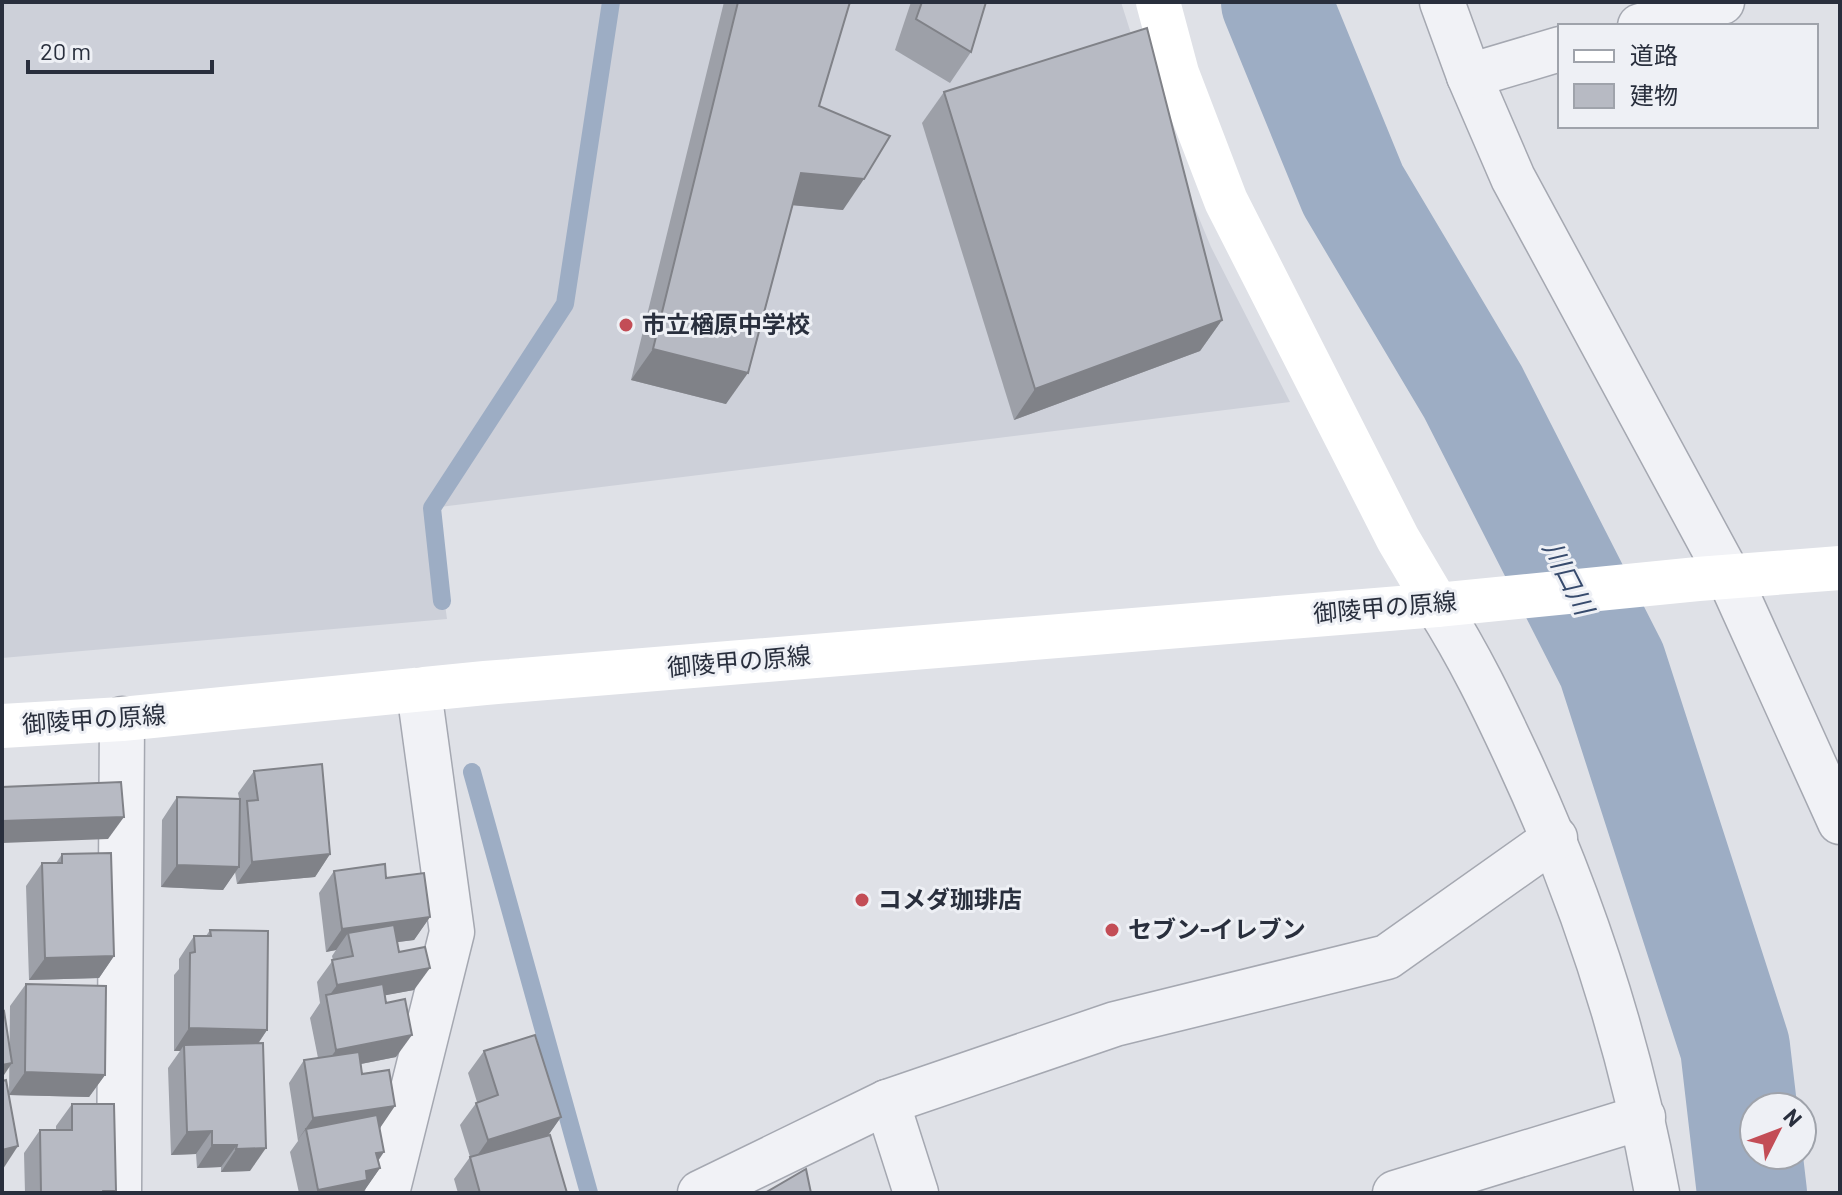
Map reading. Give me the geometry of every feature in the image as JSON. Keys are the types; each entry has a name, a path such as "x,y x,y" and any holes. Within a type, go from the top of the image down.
{"street":[{"path":"1158,2 1177,73 1226,201 1398,539 1457,602 1477,670 1555,838 1610,996 1643,1117 1657,1193"},
{"path":"1442,2 1469,76 1513,178 1840,822"},
{"path":"1647,24 1722,2"},
{"path":"1469,76 1558,50"},
{"path":"1714,578 1840,568"},
{"name":"御陵甲の原線","path":"2,726 122,719 485,683 1714,578"},
{"path":"387,1193 452,932 419,691"},
{"path":"119,1193 122,719"},
{"path":"700,1193 887,1102 1115,1024 1387,957 1555,838"},
{"path":"887,1102 916,1193"},
{"path":"1395,1193 1643,1117"}],"shaded area":[{"name":"市立楢原中学校","path":"2,2 1121,2 1159,122 1211,247 1290,402 432,508 447,619 2,658"}],"building":[{"path":"738,2 850,2 819,106 890,136 864,179 801,173 748,373 653,349"},
{"path":"922,2 986,2 971,52 916,19"},
{"path":"1147,28 1222,320 1035,389 944,92"},
{"path":"322,764 330,854 252,862 247,801 258,800 254,771"},
{"path":"121,782 124,817 2,821 2,787"},
{"path":"177,797 240,799 239,867 177,865"},
{"path":"111,853 114,956 45,958 42,863 62,863 62,854"},
{"path":"385,864 386,878 424,873 430,917 342,929 334,871"},
{"path":"394,925 399,952 425,947 430,968 337,985 332,960 353,956 348,933"},
{"path":"210,930 268,931 267,1030 189,1028 190,953 195,952 194,936 211,936"},
{"path":"26,984 106,986 105,1075 25,1072"},
{"path":"383,984 386,1003 405,999 412,1035 336,1050 326,995"},
{"path":"2,1012 12,1063 2,1065"},
{"path":"535,1035 561,1117 488,1140 476,1103 498,1095 484,1051"},
{"path":"263,1043 266,1148 236,1149 237,1145 212,1145 212,1131 187,1132 184,1045"},
{"path":"359,1052 362,1074 389,1070 395,1106 313,1118 304,1060"},
{"path":"6,1080 18,1146 2,1150 2,1081"},
{"path":"72,1104 114,1104 116,1191 41,1193 40,1130 72,1130"},
{"path":"377,1115 384,1152 376,1153 380,1168 366,1171 367,1180 318,1190 306,1129"},
{"path":"550,1135 567,1193 480,1193 470,1157"},
{"path":"806,1169 811,1193 765,1193"}],"waterway":[{"path":"442,601 432,508 565,304 611,2"},
{"name":"川口川","path":"1276,2 1353,190 1473,392 1612,665 1735,1047 1752,1193"},
{"path":"472,772 589,1193"}],"place":[{"name":"市立楢原中学校","path":"626,325"},
{"name":"コメダ珈琲店","path":"862,900"},
{"name":"セブン-イレブン","path":"1112,930"}]}
